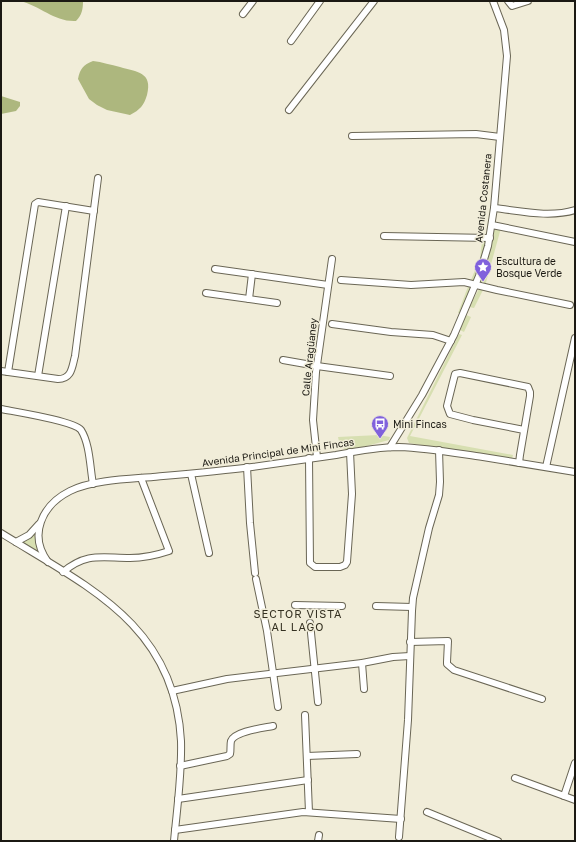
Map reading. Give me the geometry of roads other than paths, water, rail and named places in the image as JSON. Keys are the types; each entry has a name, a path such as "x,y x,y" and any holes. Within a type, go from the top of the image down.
{"street":[{"path":"243,14 253,1"},
{"path":"291,41 320,1"},
{"path":"290,110 374,1"},
{"name":"Avenida Costanera","path":"390,447 422,395 451,341 476,285 490,238 494,208 507,47 504,30 493,1"},
{"path":"496,8 508,2 512,6 528,1"},
{"path":"352,136 476,134 500,137"},
{"path":"1,371 58,379 65,379 69,375 73,366 98,178"},
{"path":"8,372 35,204 38,202 94,211"},
{"path":"38,376 66,206"},
{"path":"494,208 551,214 575,210"},
{"path":"492,225 575,242"},
{"path":"384,236 490,238"},
{"name":"Calle Aragüaney","path":"317,457 313,420 317,366 332,259"},
{"path":"215,269 328,285"},
{"path":"249,299 252,274"},
{"path":"341,280 411,285 458,281 570,305"},
{"path":"206,293 277,303"},
{"path":"332,324 392,332 433,335 451,341"},
{"path":"546,467 572,369 575,338"},
{"path":"283,360 390,376"},
{"path":"519,463 530,396 528,388 460,373 455,374 446,406 450,414 524,430"},
{"path":"1,409 59,421 78,428 87,445 93,484"},
{"name":"Avenida Principal de Mini Fincas","path":"16,542 29,535 60,497 78,488 93,484 191,474 390,447 439,450 575,472"},
{"path":"399,837 408,720 412,607 438,495 440,482 439,450"},
{"path":"309,458 310,563 316,567 340,567 345,565 347,562 349,547 352,494 350,452"},
{"path":"247,467 250,523 256,576 267,632 278,707"},
{"path":"191,474 209,553"},
{"path":"63,572 74,563 87,558 100,556 130,558 146,557 169,551 141,478"},
{"path":"40,523 38,538 39,547 48,562"},
{"path":"1,533 108,601 133,624 158,658 172,691 179,727 180,766 174,841"},
{"path":"295,605 342,606"},
{"path":"376,606 412,607"},
{"path":"310,623 318,702"},
{"path":"410,642 448,641 447,664 454,670 542,699"},
{"path":"172,691 227,679 362,664 393,656 410,656"},
{"path":"362,664 364,689"},
{"path":"305,715 309,812"},
{"path":"180,766 227,756 231,752 232,740 238,734 273,726"},
{"path":"307,756 357,754"},
{"path":"564,796 575,763"},
{"path":"515,778 575,800"},
{"path":"178,800 308,780"},
{"path":"175,830 268,816 309,812 401,819"},
{"path":"427,812 498,841"}],"place":[{"name":"Escultura de Bosque Verde","path":"483,282"},
{"name":"Mini Fincas","path":"380,439"}],"district":[{"name":"SECTOR VISTA AL LAGO","path":"298,619"}]}
